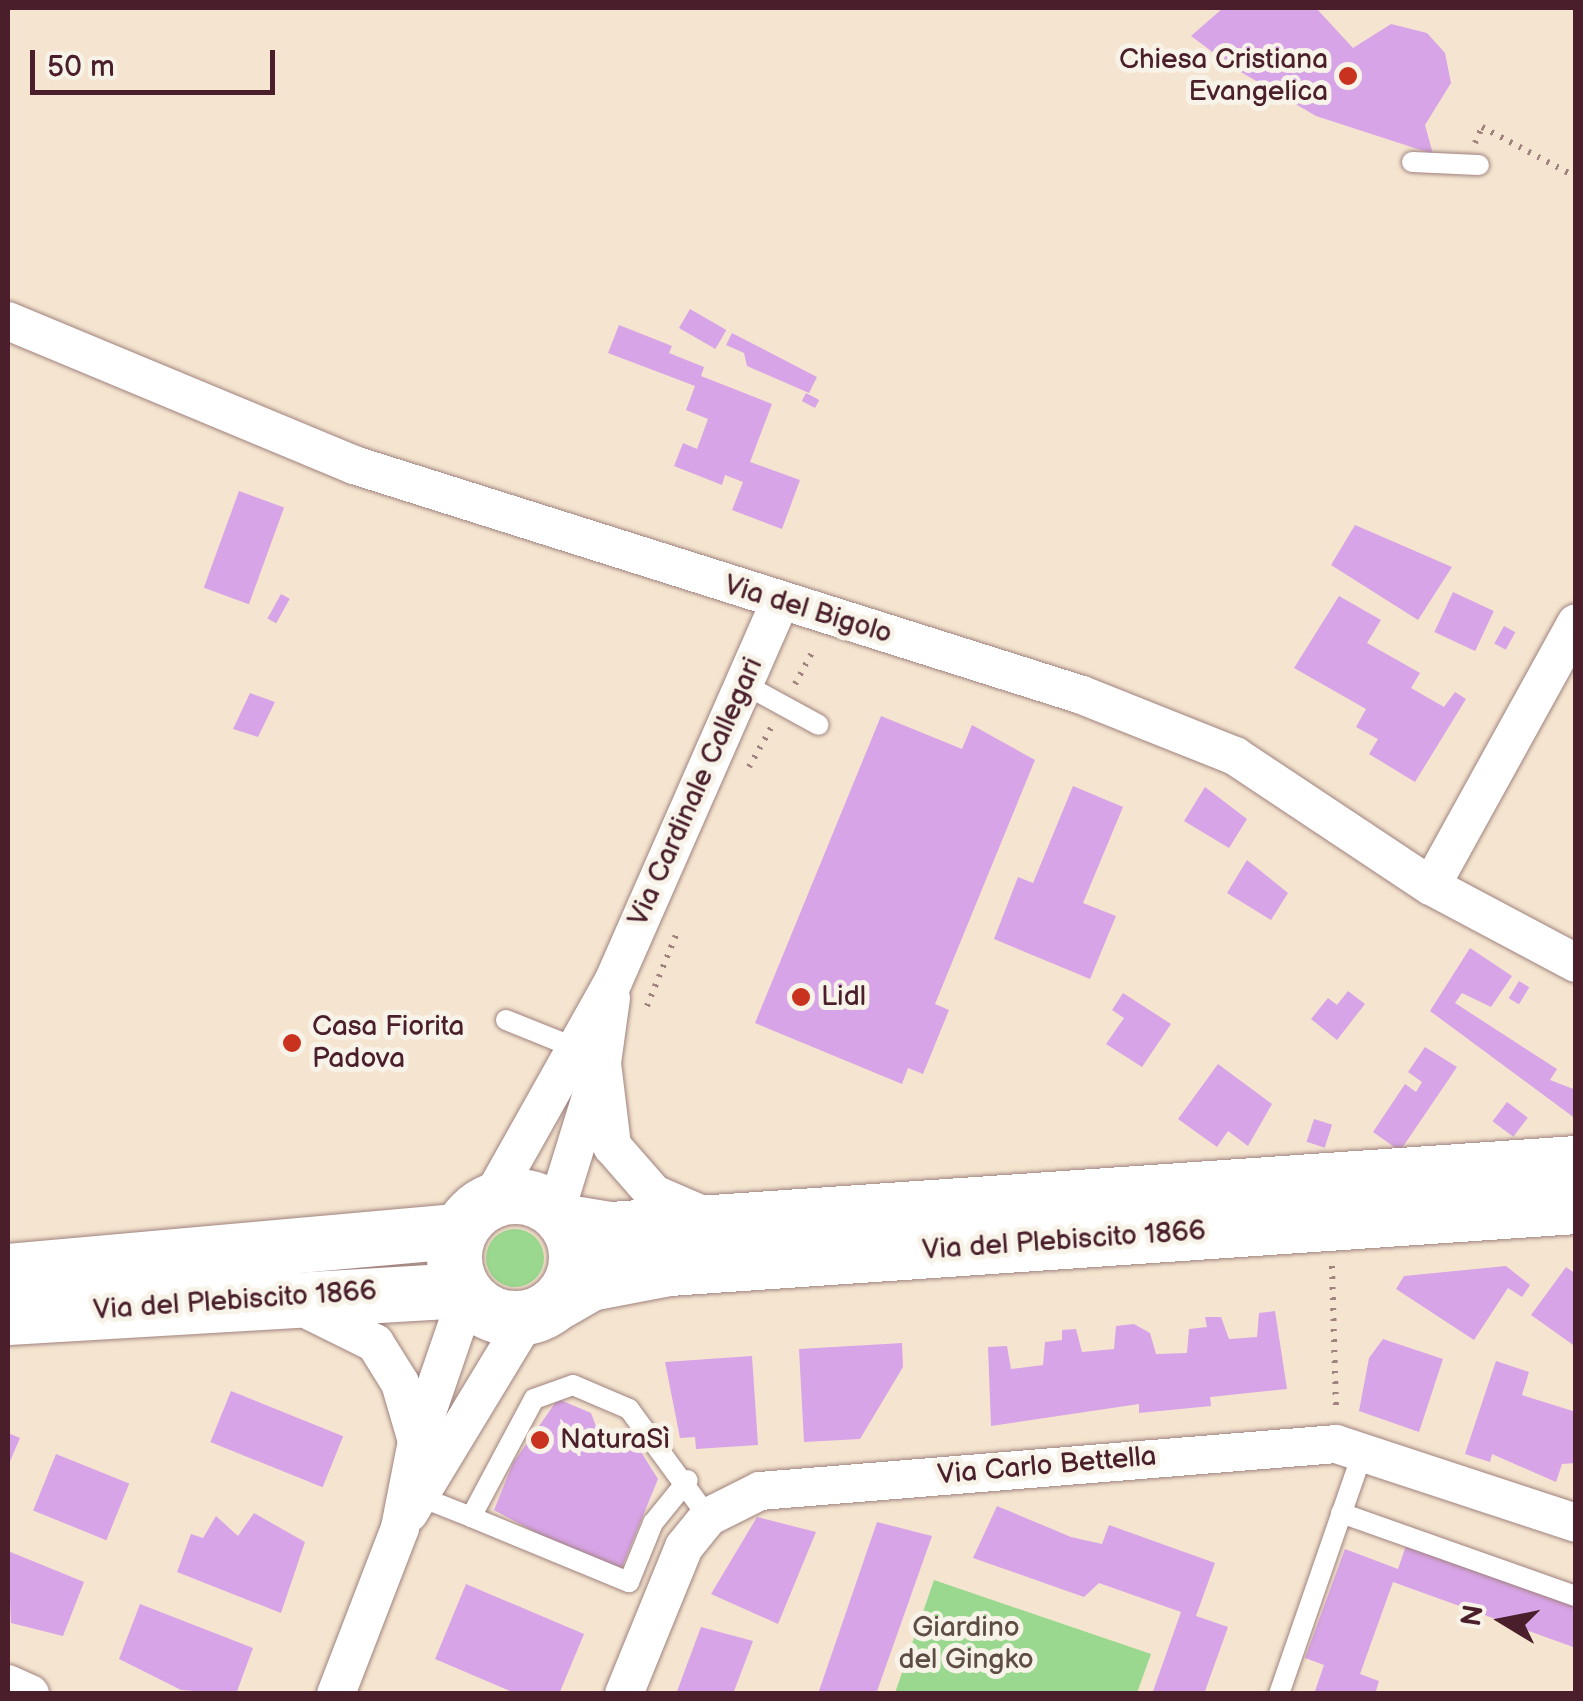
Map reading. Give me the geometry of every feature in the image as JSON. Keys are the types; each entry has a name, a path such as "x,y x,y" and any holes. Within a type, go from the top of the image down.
{"main road":[{"name":"Via del Plebiscito 1866","path":"561,1216 610,1229 1576,1163"},
{"path":"531,1198 561,1216 577,1262 543,1309 494,1315 465,1293 475,1216 531,1198"},
{"name":"Via del Plebiscito 1866","path":"543,1309 601,1280 670,1268 1576,1206"},
{"name":"Via del Plebiscito 1866","path":"8,1271 475,1216"},
{"name":"Via del Plebiscito 1866","path":"8,1316 273,1298 465,1293"}],"street":[{"name":"Via del Bigolo","path":"8,321 354,465 779,603 1082,695 1235,756 1431,886 1576,963"},
{"name":"Via Cardinale Callegari","path":"561,1216 588,1055 613,982 779,603"},
{"path":"1431,886 1576,623"},
{"name":"Via Cardinale Callegari","path":"475,1216 588,1055"},
{"name":"Via Cardinale Callegari","path":"588,1055 604,1122 625,1167 668,1202 722,1220"},
{"path":"409,1506 418,1442 465,1293"},
{"path":"273,1298 375,1343 400,1383 418,1442"},
{"path":"336,1694 409,1506 543,1309"},
{"name":"Via Carlo Bettella","path":"624,1694 684,1547 708,1516 760,1491 1349,1448 1576,1523"},
{"path":"8,1684 30,1694"}],"lane":[{"path":"1412,162 1479,166"},
{"path":"744,684 819,724"},
{"path":"506,1020 588,1055"},
{"path":"471,1517 495,1462 548,1388 574,1385 628,1409 688,1480 708,1516"},
{"path":"1278,1694 1340,1513 1349,1448"},
{"path":"409,1506 471,1517 629,1582 654,1523 688,1480"},
{"path":"1340,1513 1576,1596"}],"path":[{"path":"745,774 772,726"},
{"path":"643,1018 683,916"},
{"path":"1321,1249 1332,1260 1349,1448"}],"green space":[{"path":"515,1229 536,1237 544,1258 536,1279 515,1287 494,1279 486,1258 494,1237"},
{"name":"Giardino del Gingko","path":"934,1580 1151,1654 1137,1693 895,1693"}],"building":[{"name":"Chiesa Cristiana Evangelica","path":"1223,8 1316,8 1353,48 1391,24 1427,33 1445,53 1451,83 1425,125 1433,154 1316,116 1234,68 1191,36"},
{"path":"690,309 726,330 715,349 679,328"},
{"path":"619,325 672,346 669,353 704,367 701,376 772,404 750,462 800,480 782,529 732,510 743,482 725,475 722,485 674,466 683,443 697,449 708,419 686,410 695,386 608,353"},
{"path":"732,333 817,377 809,393 747,366 744,353 726,345"},
{"path":"806,393 819,400 815,408 802,401"},
{"path":"239,491 284,507 249,604 204,588"},
{"path":"1355,525 1452,567 1418,620 1331,565"},
{"path":"1453,592 1494,611 1475,651 1434,632"},
{"path":"281,594 290,599 276,623 267,618"},
{"path":"1339,596 1381,620 1367,643 1420,673 1411,688 1444,707 1455,692 1466,699 1415,782 1369,754 1378,739 1356,727 1366,709 1294,668"},
{"path":"1504,626 1515,632 1506,650 1494,643"},
{"path":"250,693 275,702 258,737 233,729"},
{"path":"881,716 962,749 972,725 1035,760 935,1004 949,1010 923,1074 908,1068 902,1084 755,1023"},
{"path":"1073,786 1123,807 1083,903 1116,916 1090,979 994,939 1018,877 1033,883"},
{"path":"1205,787 1247,819 1229,848 1184,821"},
{"path":"1247,860 1288,893 1271,920 1227,893"},
{"path":"1470,948 1512,976 1491,1007 1462,993 1455,1003 1557,1069 1550,1080 1576,1090 1576,1119 1430,1011"},
{"path":"1519,981 1529,987 1519,1004 1509,998"},
{"path":"1348,991 1365,1004 1337,1040 1311,1019 1328,998 1337,1005"},
{"path":"1123,993 1171,1024 1142,1067 1106,1044 1124,1018 1112,1010"},
{"path":"1425,1047 1457,1067 1400,1151 1373,1132 1405,1084 1416,1092 1422,1082 1408,1072"},
{"path":"1218,1064 1272,1104 1248,1146 1228,1131 1217,1147 1178,1119"},
{"path":"1507,1102 1528,1118 1513,1137 1493,1121"},
{"path":"1314,1119 1332,1125 1325,1148 1307,1142"},
{"path":"1506,1266 1530,1285 1522,1297 1508,1288 1474,1340 1396,1289 1404,1276"},
{"path":"1566,1267 1576,1274 1576,1347 1531,1315"},
{"path":"1275,1311 1287,1389 1210,1397 1211,1406 1139,1413 1139,1404 991,1426 988,1347 1007,1346 1011,1369 1043,1365 1045,1342 1062,1340 1062,1330 1076,1329 1082,1352 1114,1349 1116,1326 1134,1324 1150,1333 1156,1354 1187,1353 1189,1329 1207,1327 1205,1317 1221,1317 1229,1339 1257,1337 1259,1313"},
{"path":"1383,1339 1443,1359 1419,1432 1359,1411 1369,1358"},
{"path":"902,1343 903,1367 860,1439 804,1442 799,1349"},
{"path":"752,1356 758,1445 696,1449 695,1437 680,1438 665,1362"},
{"path":"1496,1361 1529,1372 1522,1395 1576,1412 1576,1463 1562,1464 1556,1482 1492,1454 1490,1462 1465,1454"},
{"path":"231,1391 343,1436 323,1487 210,1442"},
{"path":"558,1399 591,1413 600,1437 641,1452 658,1479 618,1577 494,1510 513,1463"},
{"path":"8,1433 20,1438 8,1466"},
{"path":"56,1454 129,1484 106,1540 33,1511"},
{"path":"997,1506 1071,1537 1102,1544 1109,1525 1215,1563 1196,1616 1228,1627 1204,1694 1152,1694 1181,1612 1099,1583 1084,1597 973,1558"},
{"path":"254,1513 305,1542 281,1613 177,1572 191,1534 203,1538 216,1516 238,1536"},
{"path":"757,1517 816,1532 778,1624 711,1594"},
{"path":"877,1522 932,1536 876,1694 818,1694"},
{"path":"1409,1537 1576,1597 1576,1648 1393,1582 1360,1674 1379,1681 1375,1694 1314,1694 1324,1665 1305,1658 1345,1549 1398,1569"},
{"path":"8,1551 84,1582 63,1636 11,1623"},
{"path":"466,1584 584,1634 559,1694 517,1694 435,1659"},
{"path":"140,1604 253,1648 236,1694 181,1690 119,1659"},
{"path":"701,1627 753,1641 733,1694 676,1694"}],"place":[{"name":"Chiesa Cristiana Evangelica","path":"1348,76"},
{"name":"Lidl","path":"801,997"},
{"name":"Casa Fiorita Padova","path":"292,1043"},
{"name":"NaturaSì","path":"540,1440"}]}
